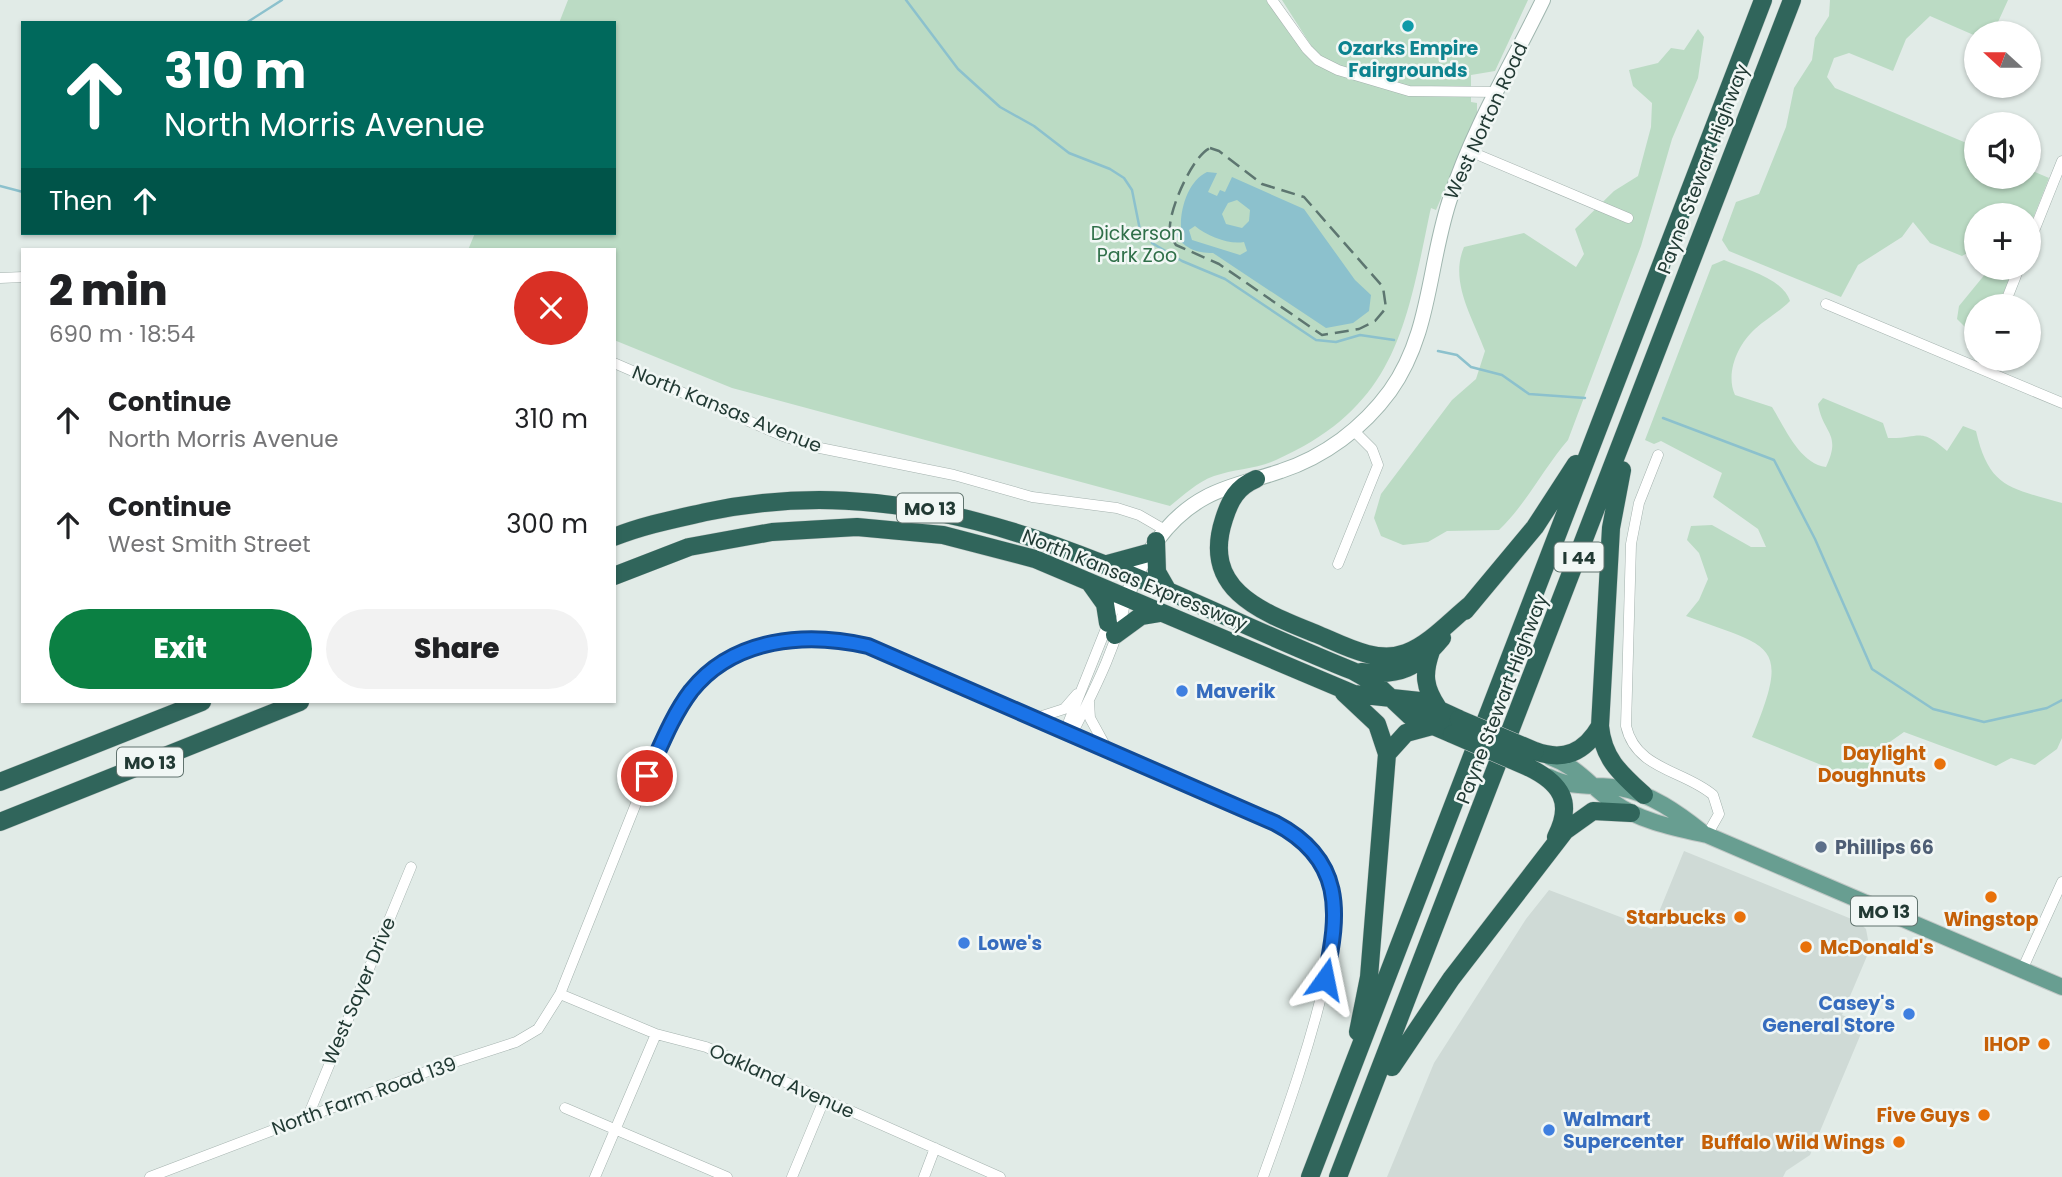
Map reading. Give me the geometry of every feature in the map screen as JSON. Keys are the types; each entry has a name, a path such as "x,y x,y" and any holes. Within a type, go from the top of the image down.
{"highway":[{"name":"Payne Stewart Highway","path":"1310,1177 1342,1100 1763,0"},
{"name":"Payne Stewart Highway","path":"1338,1177 1638,404 1740,128 1792,0"},
{"path":"1638,404 1611,528 1600,726 1601,741 1612,765 1644,795"},
{"path":"1353,671 1383,675 1399,672 1412,667 1431,651 1557,496 1608,405"},
{"path":"1256,479 1233,497 1218,547 1226,577 1250,604 1351,649 1383,656 1406,653 1471,604"},
{"name":"North Kansas Expressway","path":"616,536 643,525 716,510 802,499 908,505 990,523 1104,565 1353,671 1369,679 1405,713 1432,726 1456,726 1538,758 1549,777"},
{"name":"North Kansas Expressway","path":"616,575 688,547 793,529 900,530 1000,548 1364,696 1413,700 1438,708 1456,726"},
{"path":"1104,565 1156,542 1157,572 1169,593"},
{"path":"1090,583 1105,604 1112,629 1141,616 1159,613"},
{"path":"1431,651 1425,678 1429,694 1438,708"},
{"path":"1336,685 1377,724 1387,754 1369,977 1342,1100"},
{"name":"MO 13","path":"0,782 198,703"},
{"name":"MO 13","path":"0,822 298,703"},
{"path":"1387,754 1406,733 1432,726"},
{"path":"1538,758 1578,751 1587,746 1600,726"},
{"path":"1365,1113 1420,1022 1551,846 1561,826 1565,808 1561,793 1549,777"},
{"path":"1551,846 1588,812 1605,809 1631,813"}],"main road":[{"name":"West Norton Road","path":"1126,598 1134,578 1156,542 1205,497 1307,461 1354,431 1390,391 1413,352 1426,313 1446,211 1469,151 1543,0"},
{"name":"North Kansas Expressway","path":"1538,758 1581,772 1609,800 1631,813 1673,828 1707,835 2062,987"},
{"name":"North Kansas Expressway","path":"1549,777 1567,784 1623,788 1644,795 1679,814 1707,835"}],"street":[{"path":"1272,0 1296,35 1318,60 1338,70 1409,91 1498,92"},
{"path":"1469,151 1628,218"},
{"path":"2041,214 2062,161"},
{"path":"0,278 21,277"},
{"path":"1826,304 1964,357"},
{"name":"North Kansas Avenue","path":"616,364 783,436 838,453 954,475 1032,497 1117,508 1156,542"},
{"path":"1997,371 2062,403"},
{"path":"1338,564 1378,464 1376,455 1354,431"},
{"path":"1658,455 1639,503 1630,544 1626,726 1633,743 1646,758 1713,795 1719,814 1707,835"},
{"name":"West Norton Road","path":"1068,732 1084,686 1126,598"},
{"name":"West Norton Road","path":"1068,732 1089,702 1112,629"},
{"name":"North Farm Road 139","path":"150,1177 308,1116 524,1038 547,1020 659,749 675,717 698,683 725,662 756,647 794,639 833,640 868,646 1068,732"},
{"path":"1036,718 1064,709 1084,686"},
{"path":"1089,702 1090,718 1108,750"},
{"path":"1068,732 1283,827 1311,849 1329,881 1335,900 1336,919 1325,979 1301,1070 1263,1177"},
{"name":"West Sayer Drive","path":"308,1116 411,867"},
{"path":"2022,970 2062,882"},
{"name":"Oakland Avenue","path":"560,994 656,1034 706,1047 1000,1177"},
{"path":"595,1177 656,1034"},
{"path":"792,1177 824,1100"},
{"path":"565,1108 727,1177"},
{"path":"923,1177 935,1148"}],"shaded area":[{"path":"1684,851 1859,922 1866,929 1869,945 1867,956 1842,1015 1865,1024 1810,1155 1786,1171 1783,1177 1387,1177 1434,1063 1526,919 1549,890 1652,929"}],"green space":[{"name":"Dickerson Park Zoo","path":"568,0 1266,0 1294,40 1312,47 1282,0 1528,0 1495,71 1471,75 1471,102 1477,103 1477,115 1436,210 1431,208 1413,292 1402,327 1389,360 1371,389 1347,415 1316,439 1268,463 1208,479 1170,506 732,388 616,341 616,248 469,248 474,235 616,235 616,21 560,21"},
{"path":"1830,0 2008,0 1998,21 1964,21 1964,31 1930,16 1906,39 1893,71 1849,53 1834,58 1827,77 1835,88 1964,142 1964,189 2041,189 2041,175 2049,178 2039,203 1964,203 1962,256 1930,243 1913,222 1902,237 1858,265 1841,297 1729,251 1722,240 1736,202 1759,194 1786,127 1794,88 1812,60 1815,38 1829,16"},
{"path":"1698,29 1704,37 1698,78 1672,139 1641,246 1568,440 1518,509 1499,530 1447,531 1428,542 1403,545 1381,536 1374,518 1381,494 1452,400 1476,379 1485,351 1461,287 1459,273 1464,247 1524,233 1576,267 1584,254 1575,229 1614,191 1638,176 1651,127 1652,103 1633,86 1629,70 1658,63 1671,48 1684,50"},
{"path":"1724,260 1771,280 1780,286 1790,301 1755,329 1743,343 1732,368 1732,386 1735,395 1772,407 1794,444 1808,459 1826,467 1830,456 1832,440 1818,404 1823,398 1883,423 1888,438 1924,436 1947,451 1963,426 1976,431 1988,464 2004,483 2062,503 2062,738 2057,749 2035,765 2011,758 1996,766 1904,732 1884,746 1872,776 1861,781 1752,737 1771,682 1771,665 1766,652 1755,643 1686,616 1699,600 1708,579 1699,553 1687,540 1691,526 1712,525 1751,547 1766,547 1758,529 1713,497 1722,473 1661,441 1654,444 1645,440 1712,265"},
{"path":"1980,280 2009,280 2003,294 1969,294"},
{"path":"1964,300 1964,326 1957,319 1959,306"}],"water":[{"path":"1207,172 1217,173 1208,192 1217,196 1220,190 1225,192 1232,177 1304,209 1355,280 1371,295 1369,311 1353,323 1326,328 1213,253 1196,251 1186,246 1175,233 1181,227 1187,195","holes":["1237,200 1250,210 1249,221 1242,228 1226,224 1222,214 1228,203","1195,226 1218,239 1244,242 1247,251 1240,255 1192,240 1189,230"]}],"waterway":[{"path":"249,21 282,0"},
{"path":"906,0 958,69 1000,107 1034,126 1069,153 1110,169 1124,178 1132,190 1140,230"},
{"path":"0,186 21,191"},
{"path":"1152,243 1182,261 1225,279 1316,340 1336,342 1360,335 1394,340"},
{"path":"1438,351 1457,355 1471,367 1502,375 1529,394 1585,398"},
{"path":"1663,418 1774,460 1815,539 1872,669 1933,709 1984,722 2047,708 2062,700"}],"railway":[{"path":"1210,148 1219,151 1262,184 1304,197 1383,287 1386,308 1375,321 1359,329 1322,335 1219,264 1176,245 1171,236 1170,221 1177,198 1196,161 1210,148"}],"place":[{"name":"Ozarks Empire Fairgrounds","path":"1408,26"},
{"name":"Maverik","path":"1182,691"},
{"name":"Daylight Doughnuts","path":"1940,764"},
{"name":"Phillips 66","path":"1821,847"},
{"name":"Wingstop","path":"1991,897"},
{"name":"Starbucks","path":"1740,917"},
{"name":"Lowe's","path":"964,943"},
{"name":"McDonald's","path":"1806,947"},
{"name":"Casey's General Store","path":"1909,1014"},
{"name":"IHOP","path":"2044,1044"},
{"name":"Five Guys","path":"1984,1115"},
{"name":"Walmart Supercenter","path":"1549,1130"},
{"name":"Buffalo Wild Wings","path":"1899,1142"}],"route":[{"path":"647,776 675,717 691,691 706,675 735,656 769,643 794,639 846,641 868,646 1275,823 1298,837 1321,863 1335,900 1335,929 1325,979"}]}
